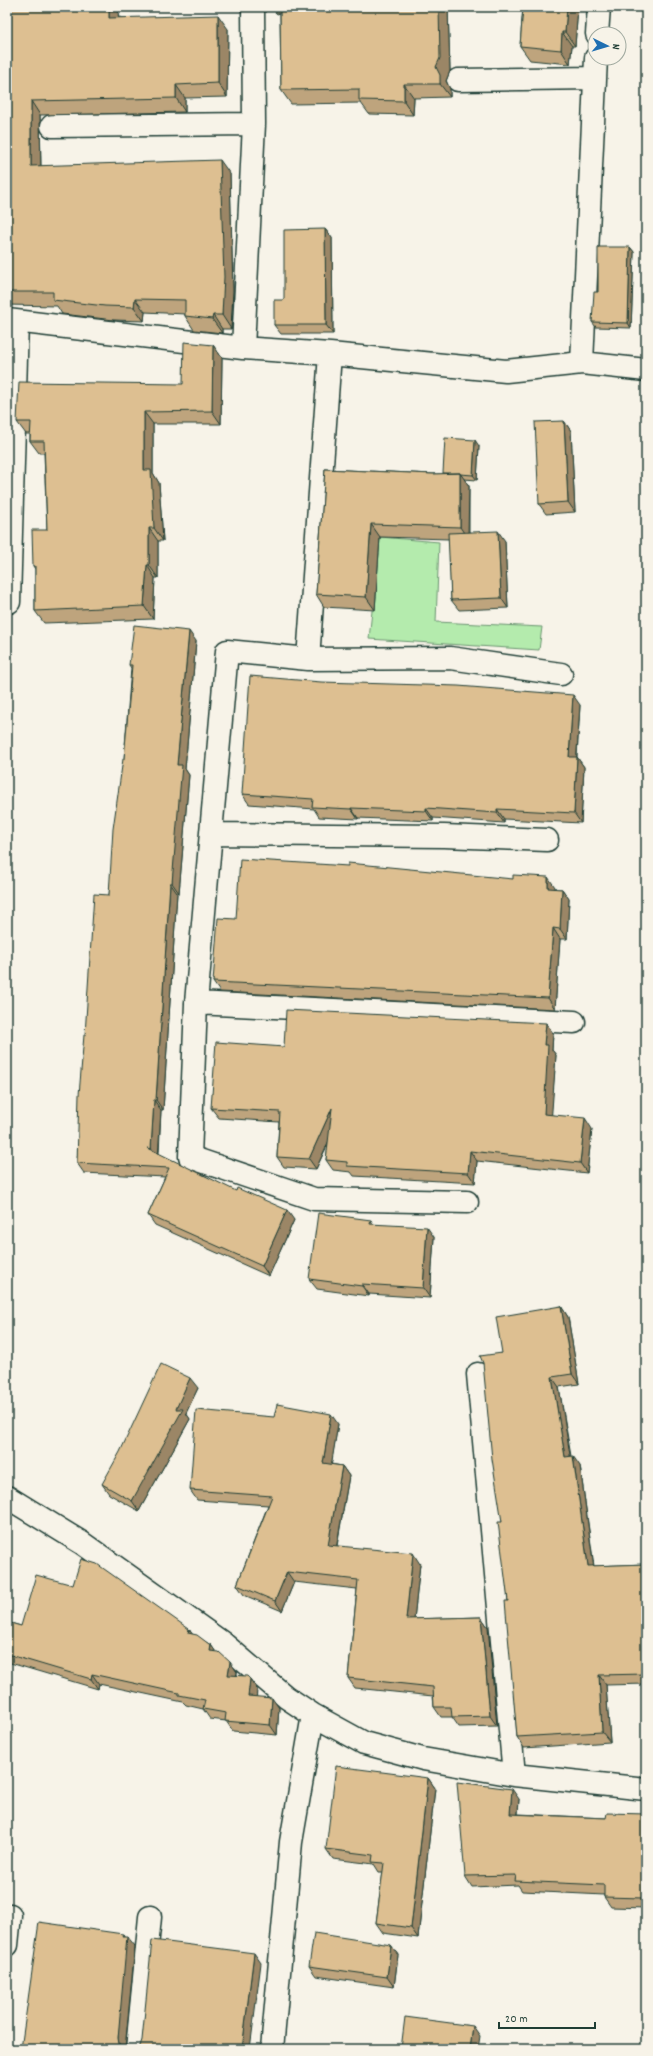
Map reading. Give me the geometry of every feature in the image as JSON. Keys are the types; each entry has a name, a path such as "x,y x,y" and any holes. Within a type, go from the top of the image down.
{"street":[{"path":"243,348 254,124 253,7"},
{"path":"598,26 599,7"},
{"path":"458,80 595,68 582,363"},
{"path":"52,126 254,124"},
{"path":"9,602 12,321 243,348 330,354 506,371 582,363 646,370"},
{"path":"308,659 330,354"},
{"path":"467,1202 314,1199 190,1157 196,1003 227,651 308,659 450,658 561,674"},
{"path":"211,834 444,836 547,840"},
{"path":"196,1003 574,1022"},
{"path":"478,1374 514,1775"},
{"path":"7,1497 82,1543 211,1635 286,1697 313,1715 364,1743 423,1759 514,1775 646,1789"},
{"path":"272,2049 291,1842 313,1715"},
{"path":"7,1945 10,1915"},
{"path":"137,2049 150,1917"}],"green space":[{"path":"380,537 439,542 436,622 542,627 539,650 369,639"}],"building":[{"path":"7,7 109,7 109,18 218,15 218,83 176,85 176,98 31,101 31,166 220,160 224,277 222,315 213,315 212,319 185,316 185,300 135,299 134,307 105,306 53,300 53,292 7,292"},
{"path":"280,7 439,7 440,58 436,67 440,75 440,84 404,84 404,101 359,100 359,89 281,90"},
{"path":"523,7 567,7 565,32 562,32 561,50 520,46"},
{"path":"325,229 326,325 274,325 274,300 284,300 284,230"},
{"path":"598,247 630,247 628,323 592,322 594,292 598,292"},
{"path":"184,342 213,345 212,411 144,412 144,470 151,470 154,528 149,528 149,565 147,565 144,606 35,611 35,566 33,566 32,530 47,530 44,441 30,441 31,422 17,422 19,382 183,384"},
{"path":"564,421 568,502 539,504 535,422"},
{"path":"445,438 475,440 473,475 443,473"},
{"path":"325,469 433,474 460,473 460,527 371,524 366,597 316,594"},
{"path":"498,531 501,598 451,600 448,533"},
{"path":"134,625 189,631 177,765 182,765 172,883 170,883 156,1100 154,1100 151,1149 148,1148 236,1191 237,1188 287,1210 262,1266 148,1215 169,1168 77,1163 79,1095 85,1035 94,894 109,895 113,829 124,759 132,665 129,665"},
{"path":"250,676 321,682 458,686 573,695 569,757 577,757 574,813 497,809 497,813 426,808 426,811 312,807 313,799 242,794"},
{"path":"240,859 348,866 348,863 513,879 513,875 548,877 548,888 562,889 560,929 553,928 548,998 213,982 218,918 236,919"},
{"path":"286,1010 546,1023 544,1045 548,1045 544,1114 585,1118 580,1163 470,1151 468,1173 347,1166 347,1162 326,1160 332,1108 309,1159 277,1157 280,1112 211,1108 216,1042 284,1047"},
{"path":"318,1213 371,1220 370,1224 427,1227 423,1288 362,1284 362,1286 309,1279"},
{"path":"561,1306 572,1374 552,1377 565,1457 573,1456 588,1566 646,1564 646,1674 599,1675 602,1732 517,1737 505,1601 508,1601 498,1522 502,1522 492,1459 483,1363 480,1356 502,1353 496,1317"},
{"path":"161,1364 190,1378 176,1409 183,1409 132,1501 102,1484 120,1452"},
{"path":"277,1404 331,1414 323,1463 342,1466 328,1545 413,1553 406,1619 481,1617 490,1716 452,1717 451,1707 434,1707 433,1687 348,1678 358,1580 287,1572 275,1601 237,1585 272,1496 190,1490 196,1410 274,1417"},
{"path":"81,1559 97,1564 189,1629 188,1633 197,1635 211,1645 210,1651 219,1652 230,1662 228,1675 247,1676 250,1679 248,1696 272,1698 270,1725 225,1721 226,1713 203,1709 205,1700 92,1674 91,1679 7,1654 7,1622 21,1626 36,1575 73,1585"},
{"path":"336,1766 428,1778 411,1928 376,1923 384,1863 372,1862 373,1855 326,1849"},
{"path":"457,1782 512,1789 510,1814 606,1818 607,1813 646,1814 643,1898 604,1897 604,1885 515,1881 516,1875 465,1876"},
{"path":"39,1922 123,1934 122,1936 127,1936 118,2038 119,2044 123,2049 21,2049"},
{"path":"314,1933 391,1945 387,1977 309,1966"},
{"path":"152,1940 254,1953 242,2049 137,2049 142,2040"},
{"path":"405,2017 473,2026 470,2049 401,2049"}]}
